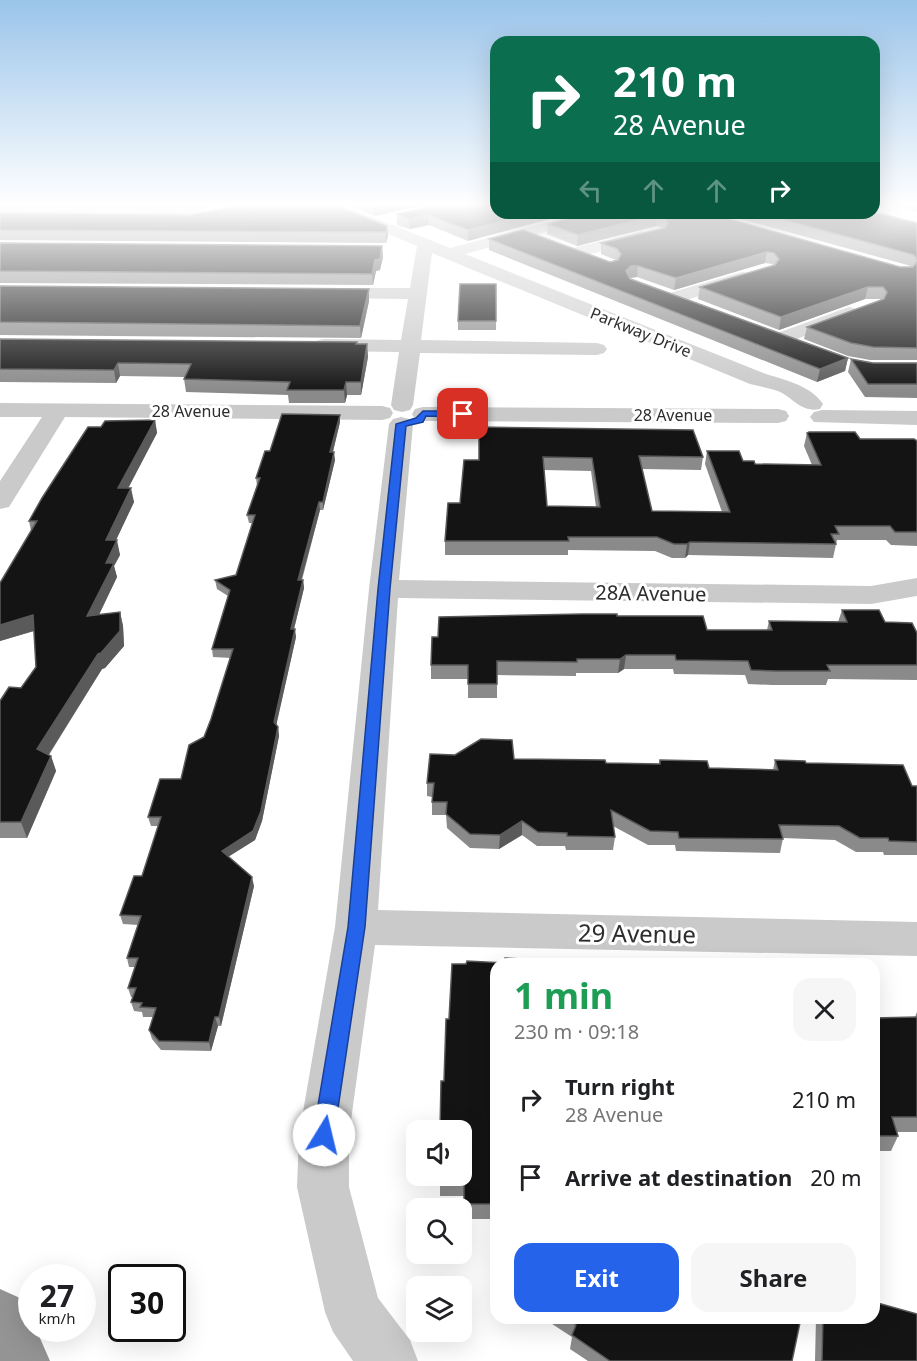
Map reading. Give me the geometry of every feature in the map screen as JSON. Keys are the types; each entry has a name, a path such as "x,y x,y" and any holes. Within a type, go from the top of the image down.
{"highway":[{"path":"0,1318 21,1361"}],"street":[{"path":"389,1361 353,1312 323,1187 324,1135 356,927 384,589 402,414 421,267"},
{"name":"Parkway Drive","path":"477,267 758,379 787,387 817,410"},
{"path":"702,310 663,295 756,273"},
{"path":"304,292 417,294"},
{"path":"811,351 770,335 863,308"},
{"path":"677,346 705,337"},
{"path":"303,345 597,349"},
{"name":"Parkway Drive","path":"758,379 778,409"},
{"name":"28 Avenue","path":"0,410 402,414 778,409 797,400 817,410"},
{"path":"817,410 917,418"},
{"path":"0,501 57,411"},
{"name":"28A Avenue","path":"384,589 870,595 917,587"},
{"name":"29 Avenue","path":"356,927 917,939"}],"building":[{"path":"0,267 374,267 372,274 0,271"},
{"path":"559,267 630,267 626,271 630,279 848,358 820,369"},
{"path":"640,267 716,267 676,278"},
{"path":"770,267 917,267 917,348 873,347 851,343 807,327 884,299 887,292 883,287 868,287 781,317 700,287"},
{"path":"460,284 496,284 496,321 458,321"},
{"path":"0,286 369,289 360,326 0,322"},
{"path":"0,339 357,342 356,344 367,344 361,382 346,382 344,390 287,390 290,382 184,379 191,364 118,363 114,370 0,369"},
{"path":"851,359 873,363 917,363 917,384 868,384"},
{"path":"282,414 340,415 330,452 334,452 323,502 319,502 298,580 303,580 291,629 295,629 274,722 278,727 261,811 253,831 222,851 252,877 219,1017 215,1017 209,1042 159,1041 149,1030 156,1008 140,1007 142,1003 131,1002 136,988 128,988 138,958 127,958 141,916 120,915 134,876 142,876 161,817 148,817 160,779 181,779 189,745 204,737 211,719 233,649 212,649 230,590 215,580 236,575 255,515 247,515 260,478 256,478 265,451 270,451"},
{"path":"155,420 118,488 131,488 106,540 117,540 106,563 114,563 87,616 120,612 120,631 98,654 37,749 51,756 21,822 0,822 0,701 9,687 21,688 36,667 33,615 0,625 0,583 37,521 29,521 88,427 101,427 105,421"},
{"path":"479,427 693,430 703,457 639,456 652,511 730,512 707,451 739,451 743,461 754,461 755,464 821,465 807,433 809,432 855,432 860,439 914,439 917,441 917,532 895,532 890,526 835,526 839,534 831,534 836,544 690,542 674,544 657,537 568,537 569,541 445,541 448,503 460,503 464,460 479,460","holes":["543,457 592,458 600,507 547,506"]},
{"path":"842,610 879,610 885,622 912,623 917,633 917,665 827,665 830,671 776,671 751,670 748,661 676,660 675,655 626,655 620,659 577,659 577,662 497,661 497,684 468,684 468,665 431,665 432,637 438,637 439,617 582,614 703,616 707,630 772,630 769,621 847,622"},
{"path":"481,739 512,740 514,759 605,760 606,763 660,764 660,760 707,761 709,768 778,770 775,760 903,765 912,786 917,786 917,842 889,841 888,838 860,838 839,826 779,825 783,839 679,838 678,832 650,831 611,810 615,837 567,836 567,833 538,832 522,821 500,835 470,834 446,814 447,802 432,802 434,783 427,783 430,754 455,755"},
{"path":"467,961 490,962 490,1204 472,1204 472,1198 464,1198 464,1186 472,1186 472,1120 440,1120 441,1081 444,1081 446,1019 449,1019 452,964 466,964"},
{"path":"917,1017 917,1117 892,1117 898,1136 880,1136 880,1018"},
{"path":"880,1304 917,1314 917,1361 822,1361 823,1324 880,1324"},
{"path":"800,1324 792,1361 610,1361 572,1335 576,1325"}],"route":[{"path":"324,1135 356,927 384,589 401,424 419,420 423,414 463,414"}]}
